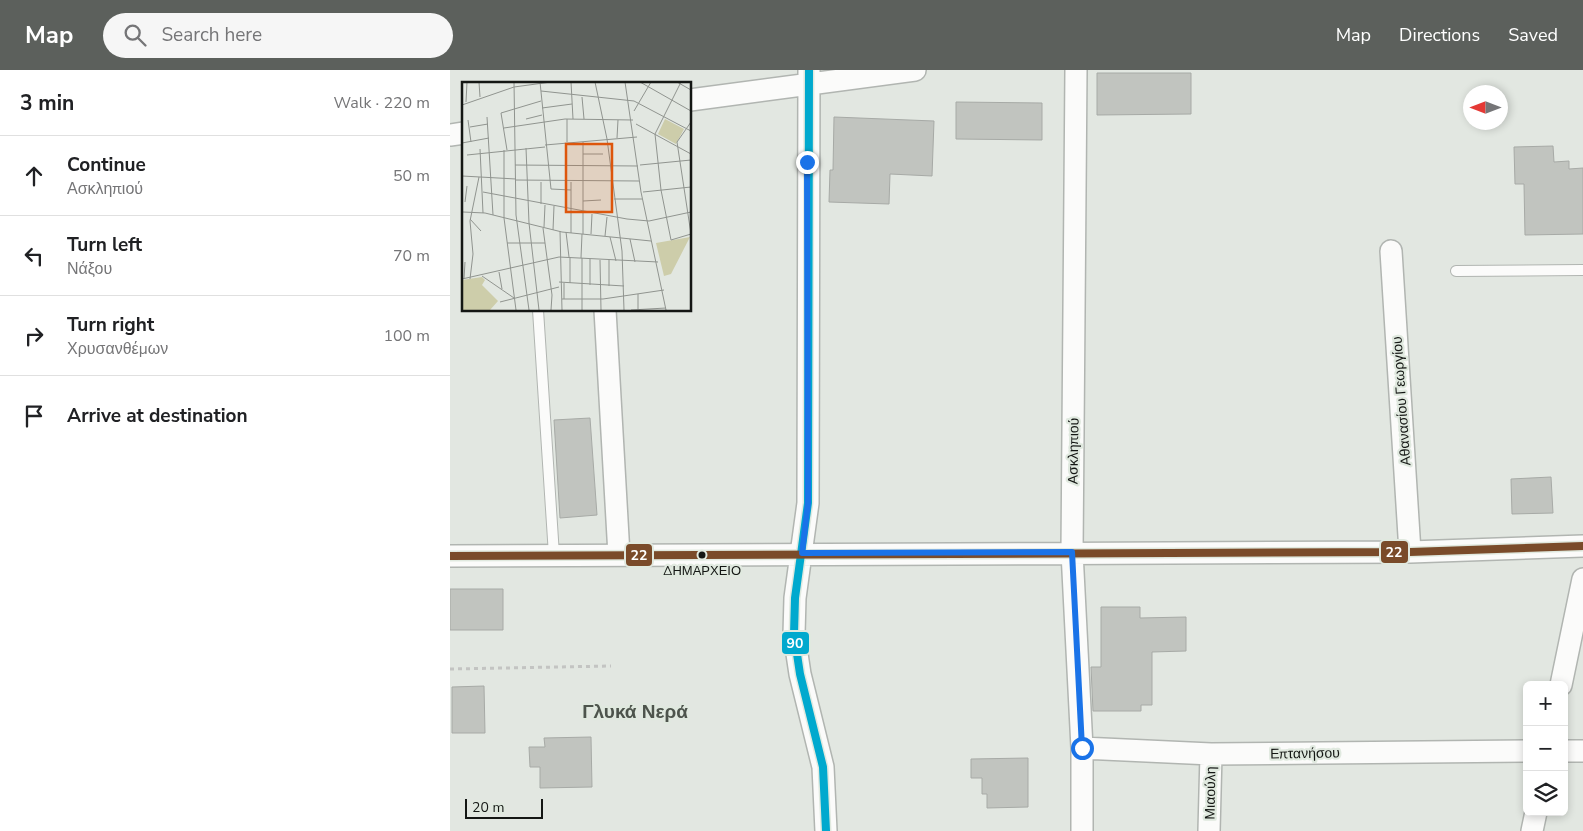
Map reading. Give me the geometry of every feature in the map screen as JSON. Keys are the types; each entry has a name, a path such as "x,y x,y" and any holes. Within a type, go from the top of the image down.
{"street":[{"path":"691,100 809,76 915,70"},
{"name":"Ασκληπιού","path":"1076,70 1072,552 1082,748 1082,831"},
{"path":"809,76 808,503 795,598 794,634 798,667 823,767 826,831"},
{"name":"Αθανασίου Γεωργίου","path":"1391,251 1410,552"},
{"path":"605,311 619,555"},
{"path":"450,556 802,553 1410,552 1583,546"},
{"path":"1562,681 1583,579"},
{"name":"Επτανήσου","path":"1082,748 1211,754 1523,751"},
{"path":"1568,751 1583,751"},
{"name":"Μιαούλη","path":"1209,831 1211,754"},
{"path":"1532,831 1535,816"}],"lane":[{"path":"1456,271 1583,270"},
{"path":"538,311 554,555"}],"path":[{"path":"450,669 611,666"}],"building":[{"path":"1097,73 1191,73 1191,114 1097,115"},
{"path":"956,102 1042,103 1042,140 956,139"},
{"path":"834,117 934,121 932,176 890,174 889,204 829,202 830,170 833,170"},
{"path":"1553,146 1554,162 1569,161 1569,169 1583,168 1583,234 1525,235 1524,184 1515,184 1514,147"},
{"path":"590,418 597,515 560,518 554,420"},
{"path":"1551,477 1553,513 1512,514 1511,479"},
{"path":"450,589 503,589 503,630 450,630"},
{"path":"1101,607 1140,607 1140,618 1186,617 1186,651 1152,652 1152,705 1141,705 1141,711 1093,711 1091,667 1101,667"},
{"path":"484,686 485,733 452,733 452,687"},
{"path":"591,737 592,787 540,788 540,767 530,767 529,747 545,747 544,738"},
{"path":"1028,758 1028,807 987,808 987,794 982,794 982,778 971,778 971,759"}],"transit line":[{"name":"90","path":"809,70 808,503 795,598 794,634 800,674 823,767 826,831"},
{"name":"22","path":"450,556 1410,552 1583,546"}],"place":[{"name":"ΔΗΜΑΡΧΕΙΟ","path":"702,555"}],"district":[{"name":"Γλυκά Νερά","path":"635,711"}],"route":[{"path":"807,162 808,503 802,553 1072,552 1082,748"}]}
